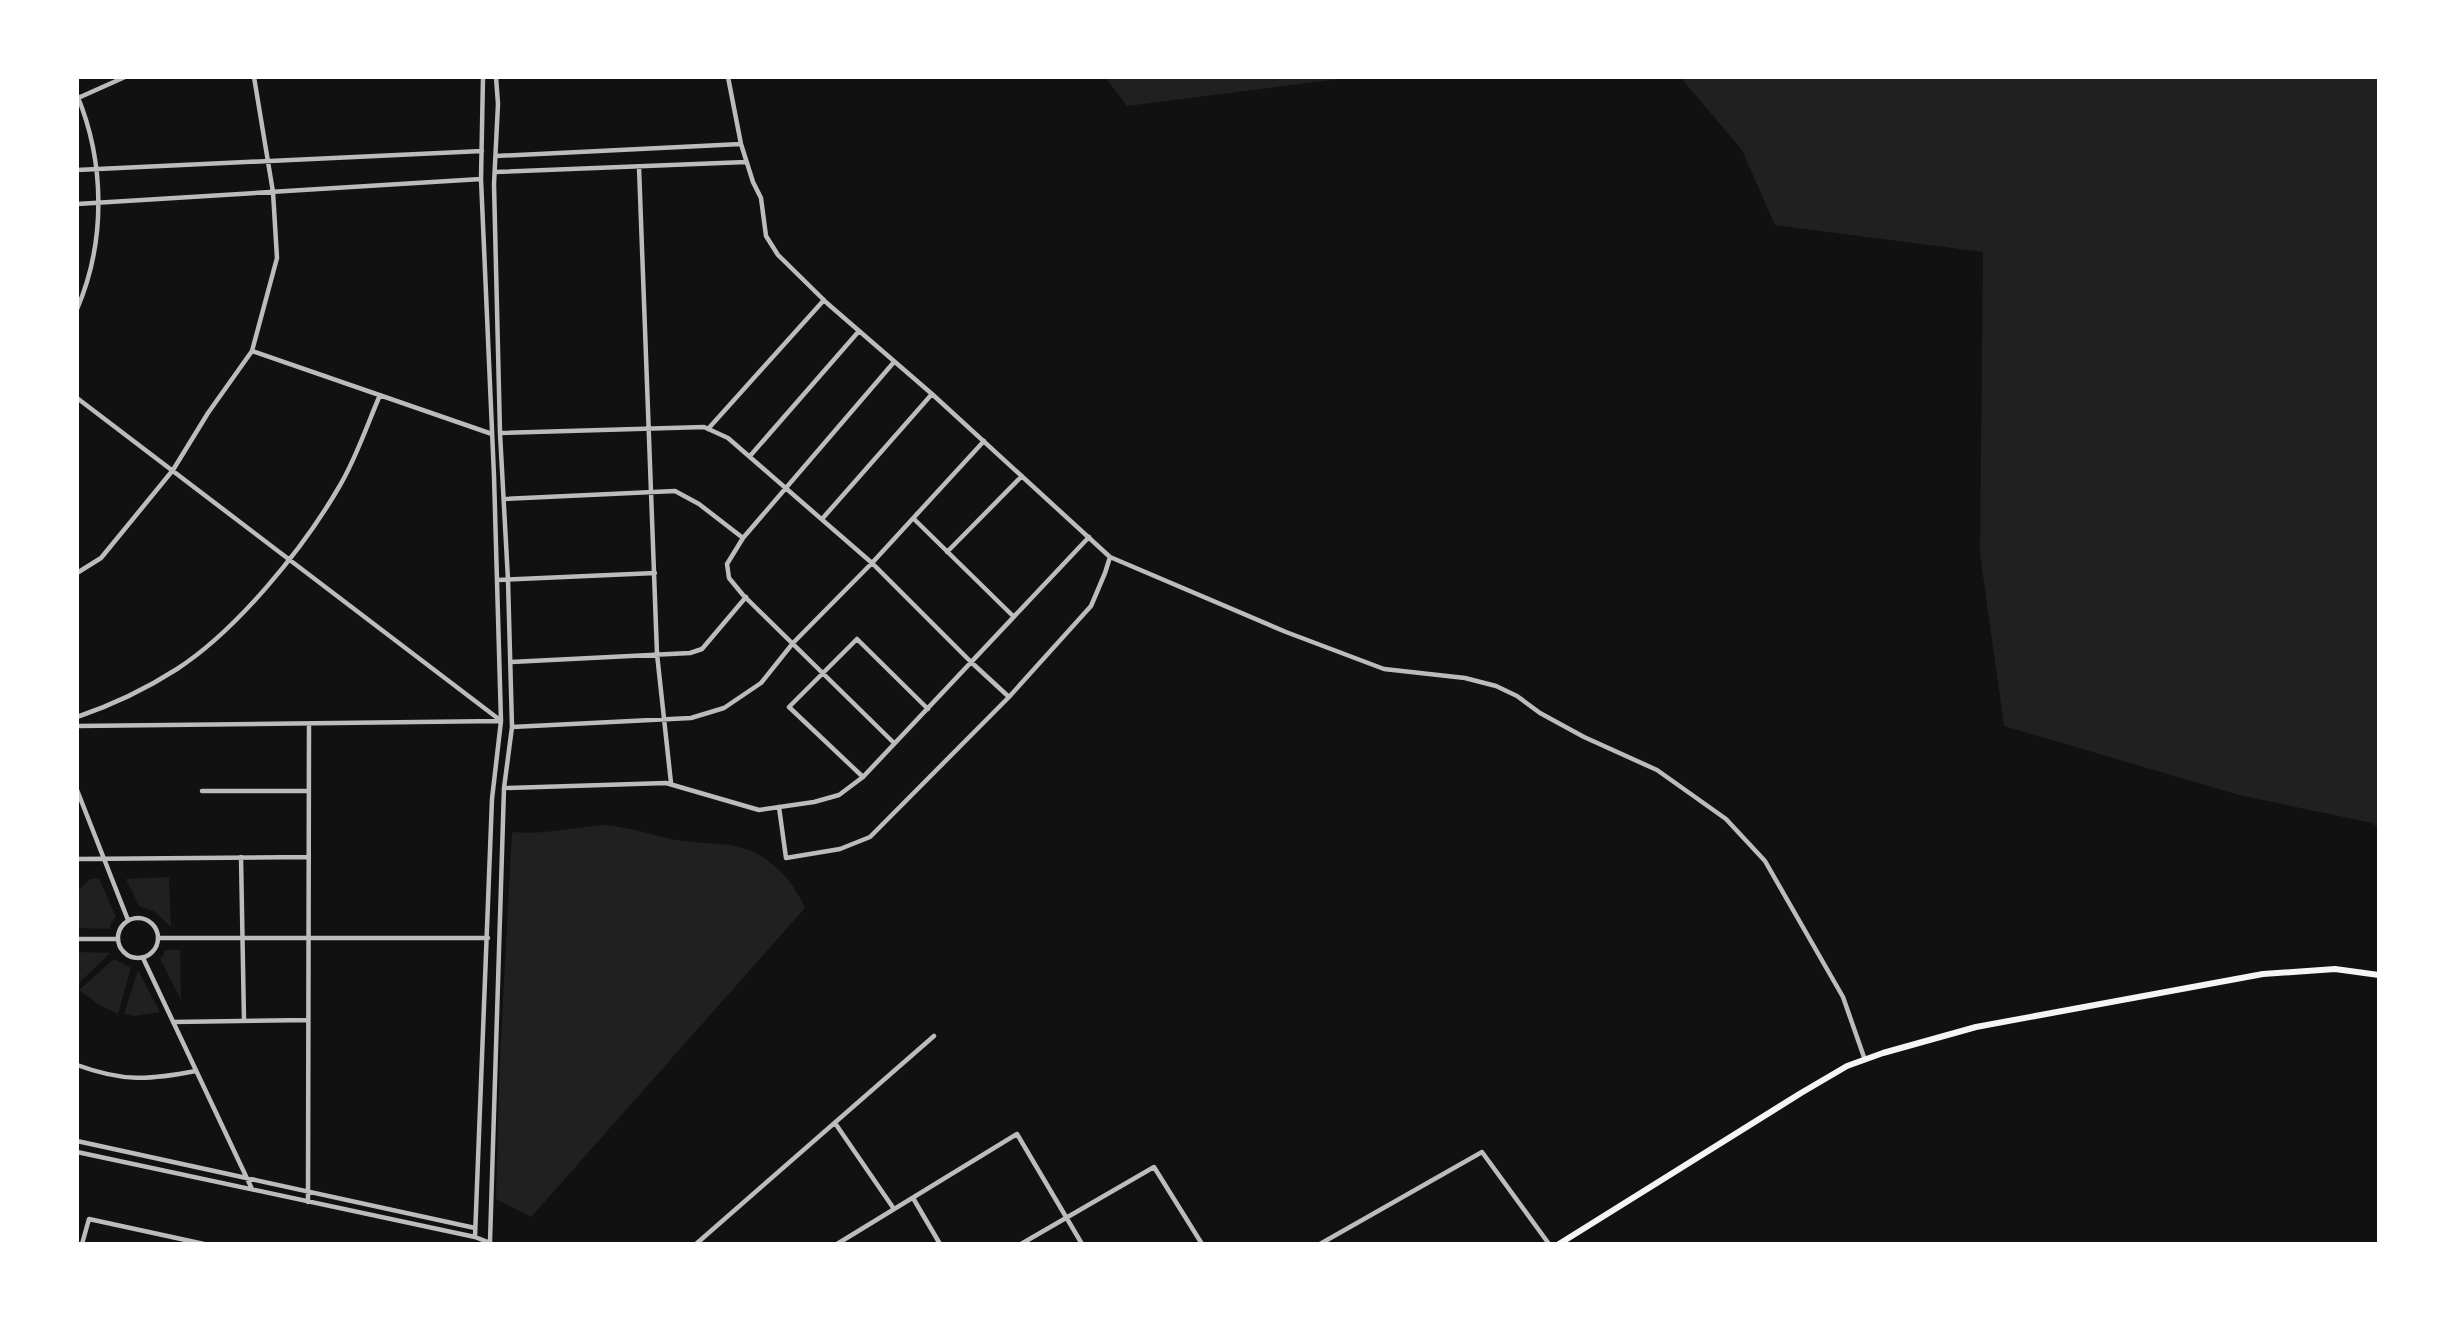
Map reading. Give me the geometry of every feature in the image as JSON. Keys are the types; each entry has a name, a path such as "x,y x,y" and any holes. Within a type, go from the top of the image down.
{"main road":[{"path":"1559,1244 1771,1111 1839,1071 1864,1060 1976,1027 2263,974 2335,969 2379,975"}],"street":[{"path":"77,309 84,294 95,249 99,203 97,169 90,133 78,96 125,77"},
{"path":"77,573 101,558 173,470 208,413 252,351 277,258 273,192 254,77"},
{"path":"475,1237 492,799 500,721 481,179 483,77"},
{"path":"77,1153 475,1237 492,1243 504,788 512,727 500,433 496,77"},
{"path":"728,77 741,144 761,198 766,236 778,256 1110,557 1286,632 1384,669 1465,678 1496,686 1584,737 1657,770 1726,819 1765,860 1843,997 1864,1060"},
{"path":"496,156 741,144"},
{"path":"77,170 482,150"},
{"path":"495,172 746,162"},
{"path":"639,167 657,654 670,783"},
{"path":"77,204 481,179"},
{"path":"708,429 824,300"},
{"path":"750,456 859,331"},
{"path":"252,351 492,434"},
{"path":"894,362 743,538 727,564 729,578 746,597 894,743"},
{"path":"822,519 932,394"},
{"path":"77,717 115,704 178,668 237,620 289,559 340,486 380,395"},
{"path":"77,398 500,721"},
{"path":"500,433 704,427 728,438 872,563 1009,696"},
{"path":"512,727 691,718 724,708 761,683 793,643 914,519 984,441"},
{"path":"947,552 1022,476"},
{"path":"504,499 675,491 684,494 743,538"},
{"path":"914,519 1013,616"},
{"path":"504,788 670,783 759,810 814,802 839,795 863,777 1089,537"},
{"path":"779,807 786,858 840,849 870,837 1009,696 1091,606 1110,557"},
{"path":"497,580 655,573"},
{"path":"511,662 690,653 702,649 746,597"},
{"path":"863,777 789,707 857,639 928,709"},
{"path":"77,726 500,721"},
{"path":"308,1202 309,725"},
{"path":"77,790 128,920"},
{"path":"202,792 309,791"},
{"path":"241,857 244,1020"},
{"path":"77,859 308,857"},
{"path":"135,918 148,920 159,938 154,951 137,959 125,954 117,939 120,928 128,920 135,918"},
{"path":"159,938 488,937"},
{"path":"77,939 117,939"},
{"path":"143,958 253,1190"},
{"path":"173,1022 308,1020"},
{"path":"696,1244 934,1036"},
{"path":"77,1065 102,1074 150,1079 196,1070"},
{"path":"835,1123 894,1209"},
{"path":"837,1244 1017,1134 1082,1244"},
{"path":"77,1141 475,1228"},
{"path":"1320,1244 1482,1152 1549,1244"},
{"path":"1021,1244 1154,1167 1202,1244"},
{"path":"913,1198 940,1244"},
{"path":"82,1244 89,1219 204,1244"},
{"path":"1333,1237 1338,1244"}],"shaded area":[{"path":"1105,77 1355,77 1127,106"},
{"path":"1680,77 2379,77 2379,828 2372,823 2239,795 2004,726 1980,554 1983,252 1775,225 1742,150"},
{"path":"607,825 676,840 729,845 754,852 784,875 805,908 531,1217 496,1199 500,1057 512,832 548,832"},
{"path":"169,877 171,927 154,911 139,906 126,879"},
{"path":"99,878 116,917 110,929 77,928 77,891 90,879"},
{"path":"165,950 180,950 181,1000 160,958"},
{"path":"77,952 110,953 77,985"},
{"path":"114,959 131,968 118,1014 79,990"},
{"path":"138,970 160,1012 134,1016 124,1014"}]}
